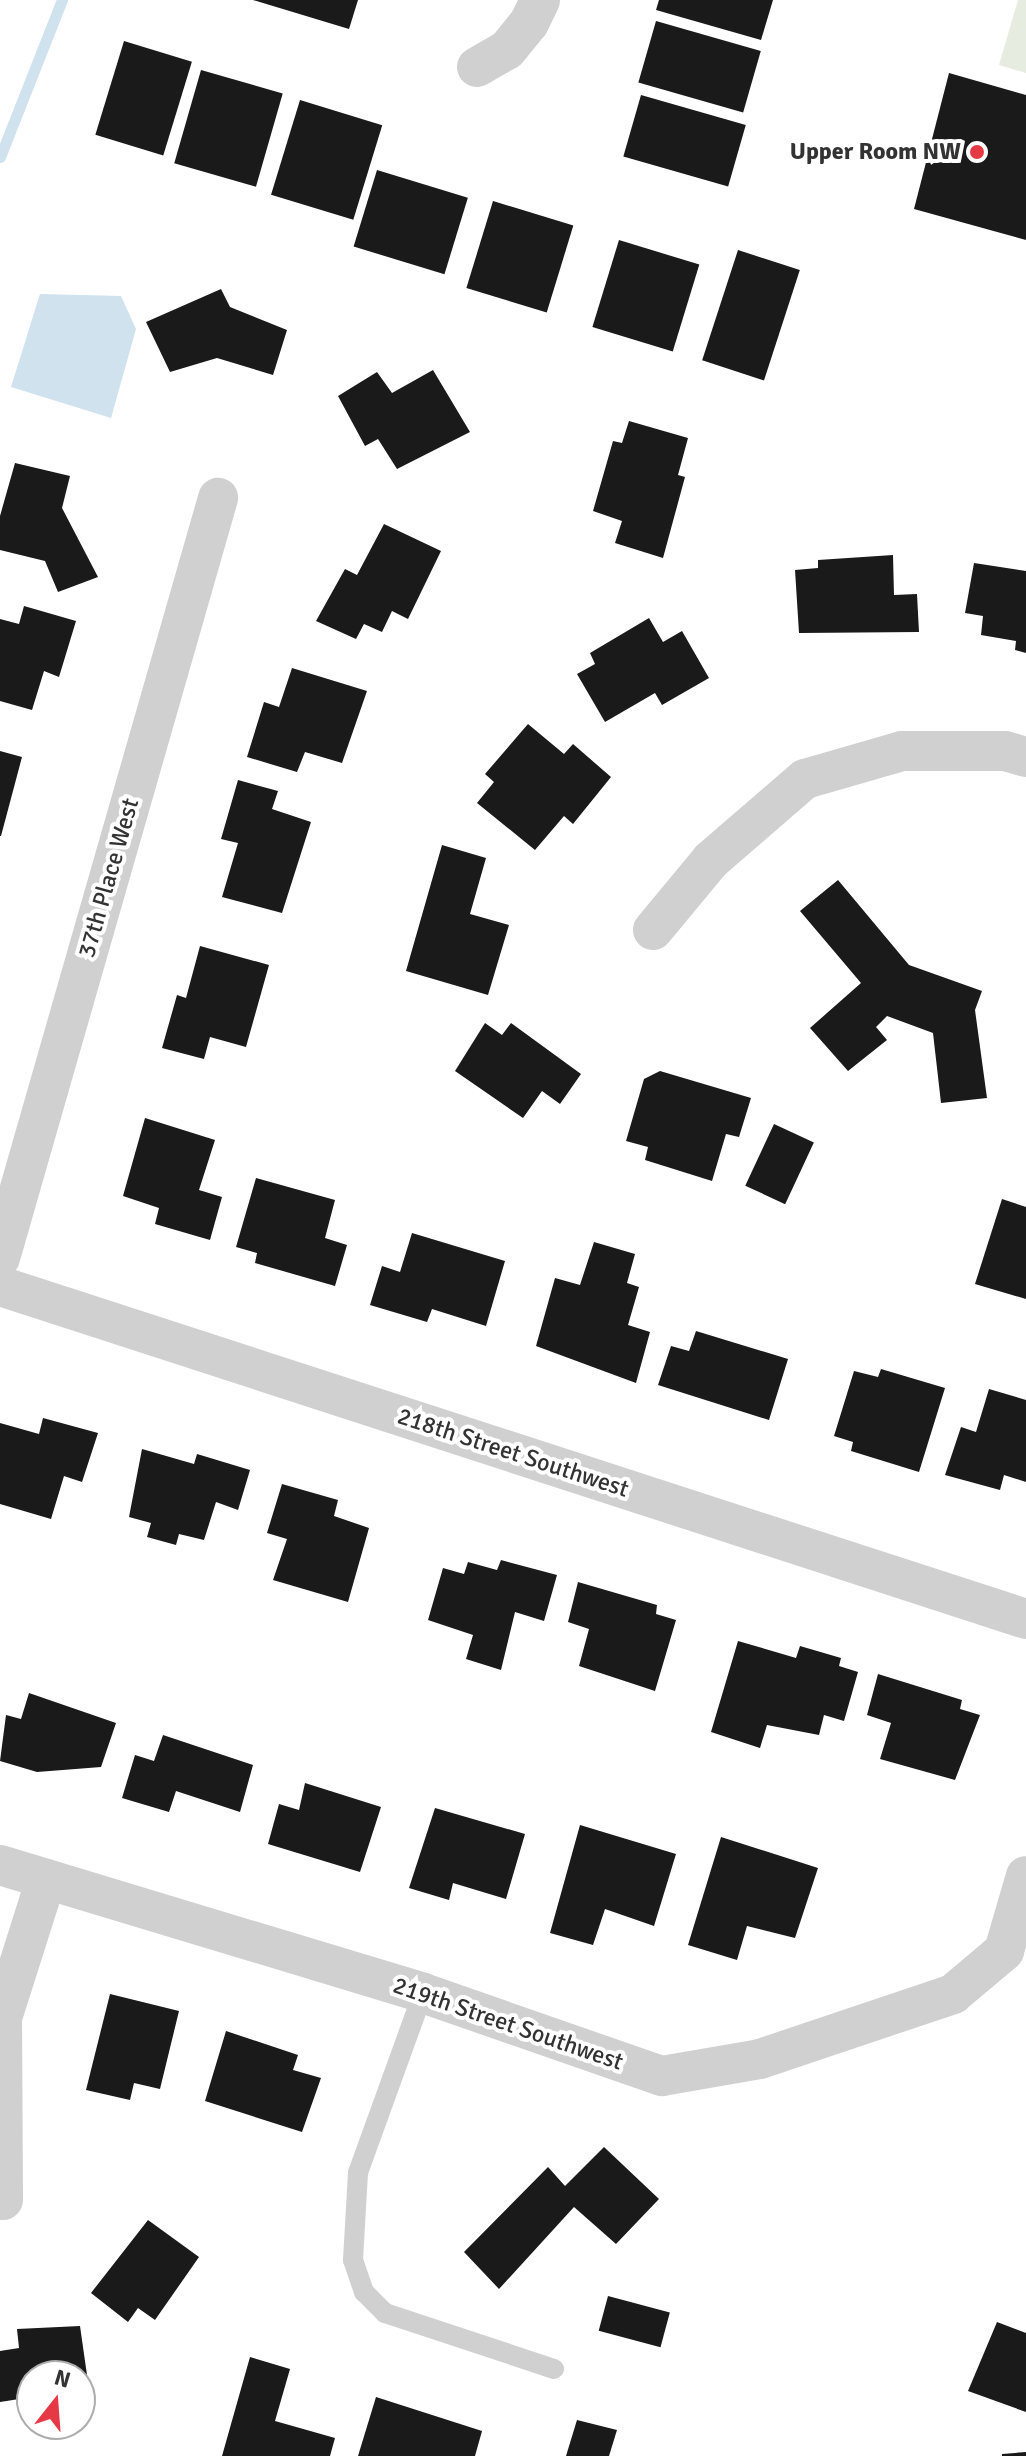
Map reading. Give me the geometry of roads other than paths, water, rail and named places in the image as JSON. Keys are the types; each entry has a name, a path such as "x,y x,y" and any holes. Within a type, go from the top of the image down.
{"street":[{"path":"477,67 507,50 540,0"},
{"name":"37th Place West","path":"0,1258 218,498"},
{"path":"653,930 711,860 805,779 902,751 1005,751 1026,757"},
{"name":"218th Street Southwest","path":"0,1286 1026,1619"},
{"name":"219th Street Southwest","path":"0,1865 423,1993 662,2076 760,2059 953,1994 1004,1951 1026,1876"},
{"path":"3,2200 2,2018 46,1879"}],"lane":[{"path":"423,1993 390,2074 358,2173 351,2220 353,2260 364,2292 385,2313 416,2327 554,2369"}],"water":[{"path":"40,294 121,296 136,329 111,418 11,387"}],"waterway":[{"path":"0,157 62,0"}],"place":[{"name":"Upper Room NW","path":"977,152"}]}
